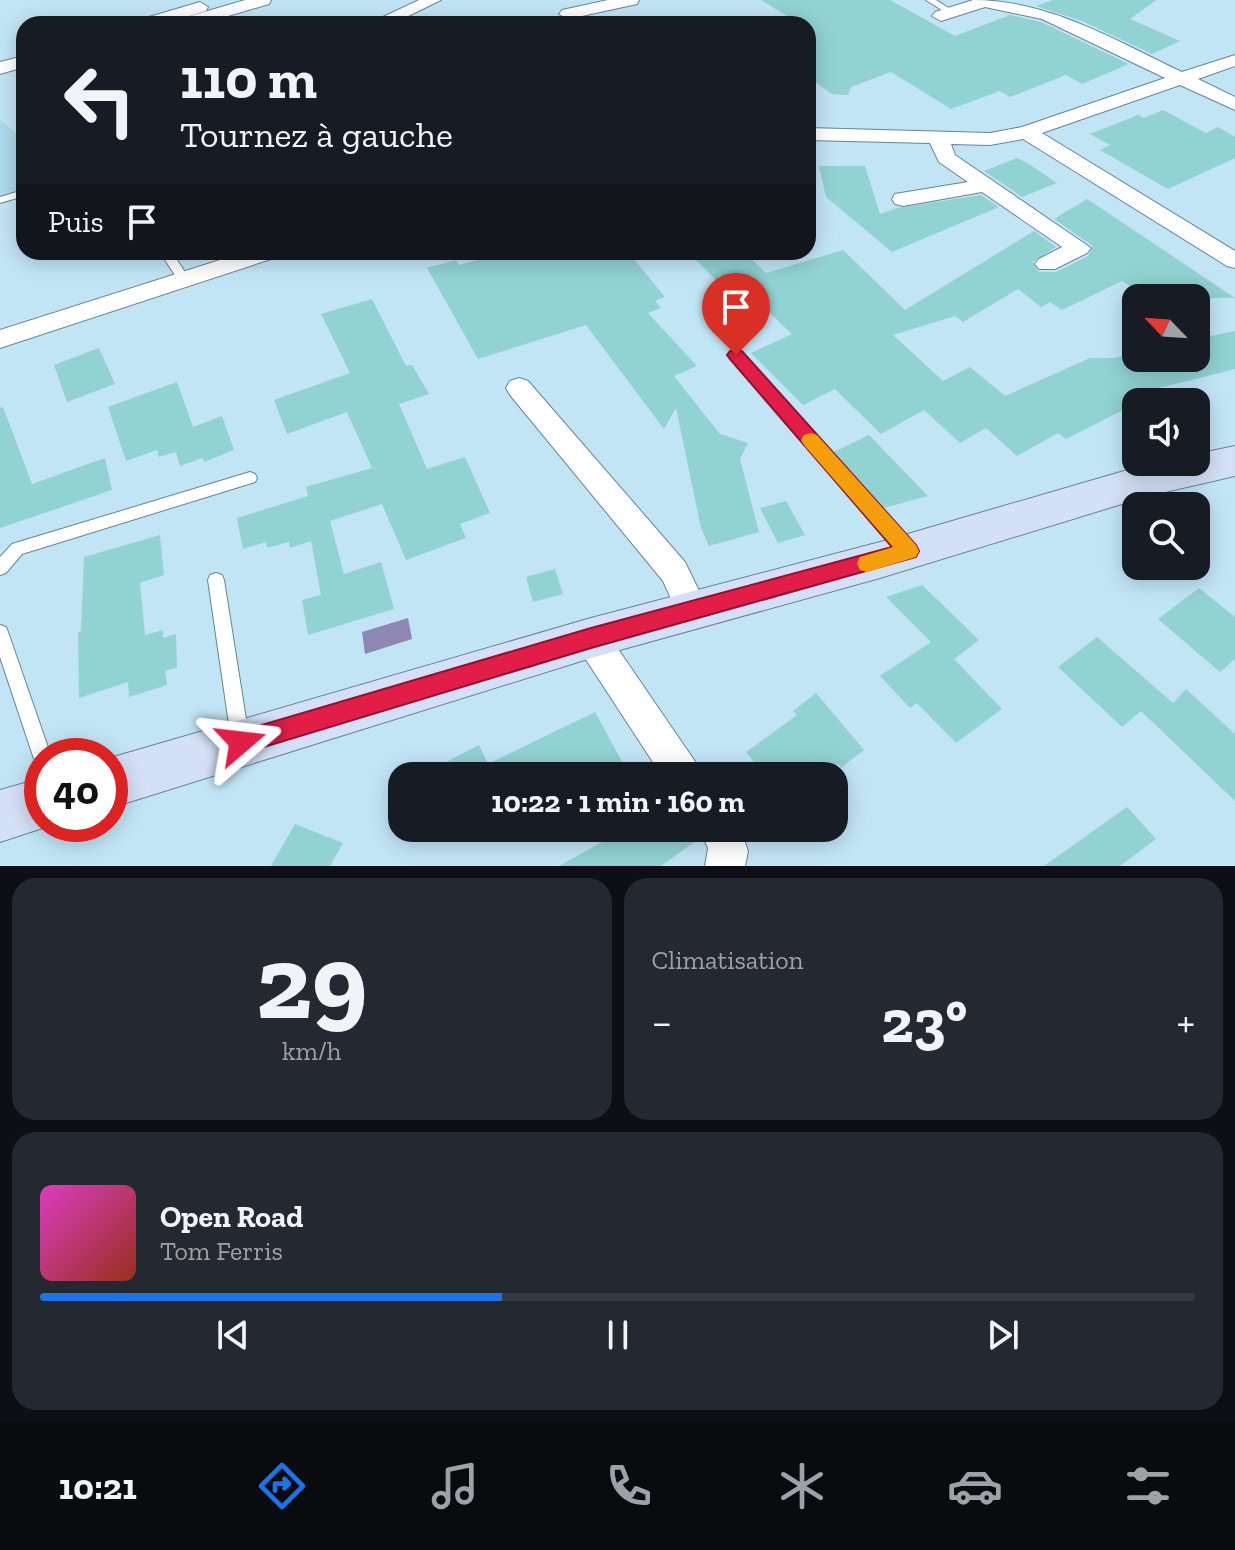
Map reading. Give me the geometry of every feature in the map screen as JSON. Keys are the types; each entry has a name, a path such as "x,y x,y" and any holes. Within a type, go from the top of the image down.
{"street":[{"path":"171,16 223,0"},
{"path":"210,16 263,0"},
{"path":"396,16 433,0"},
{"path":"554,0 570,16"},
{"path":"582,16 631,0"},
{"path":"946,14 984,2 1047,15 1235,104"},
{"path":"816,134 990,139 1026,132 1235,60"},
{"path":"1026,132 1235,261"},
{"path":"939,139 946,158 1079,248 1047,264"},
{"path":"903,199 929,191 968,190 986,185"},
{"path":"0,339 245,260"},
{"path":"519,388 674,572 693,611"},
{"path":"1210,456 1235,445"},
{"path":"128,777 591,638 908,551 1148,480 1235,461"},
{"path":"1148,480 1158,476"},
{"path":"591,638 674,762"},
{"path":"0,816 24,809"},
{"path":"725,866 728,859 727,842"}],"lane":[{"path":"930,0 946,14"},
{"path":"171,260 184,280"},
{"path":"736,355 908,551"},
{"path":"0,568 17,549 250,478"},
{"path":"216,580 241,742"},
{"path":"0,632 36,738"}],"shaded area":[{"path":"0,120 16,133 16,194 0,200"},
{"path":"408,618 412,639 365,654 362,632"}],"building":[{"path":"761,0 890,0 955,36 1010,15 1041,22 1129,64 1082,84 1066,75 1010,97 1000,91 951,109 891,72 851,87 848,95 832,94 816,83 816,16 787,16"},
{"path":"1053,0 1156,0 1130,19 1180,41 1152,54 1082,21 1036,6"},
{"path":"1163,110 1206,133 1218,127 1235,137 1235,158 1168,189 1100,150 1110,145 1090,134 1138,115 1144,118"},
{"path":"1017,158 1057,183 1022,197 984,171"},
{"path":"819,166 865,166 880,214 897,208 981,195 999,207 892,252 826,197"},
{"path":"1087,199 1235,298 1210,298 1210,284 1127,284 1122,281 1062,310 1050,302 1041,307 1018,289 963,322 955,316 893,335 943,381 970,367 1005,396 1090,358 1122,356 1122,372 1210,372 1210,336 1235,331 1235,369 1158,388 1122,388 1122,411 1066,439 1058,433 1017,456 986,428 960,443 924,410 881,434 835,389 803,405 751,353 792,334 750,294 736,300 696,260 752,260 766,273 843,250 905,310 1034,231 1056,247 1033,262 1039,272 1056,272 1088,256 1093,246 1054,219"},
{"path":"456,260 459,265 477,260 635,260 665,297 655,301 661,308 648,313 697,366 674,376 720,434 748,443 740,459 759,532 709,546 701,528 676,408 664,429 586,325 478,359 427,268"},
{"path":"372,299 406,366 412,365 429,394 399,404 427,469 465,457 490,513 460,524 466,538 406,560 382,504 330,521 344,574 381,562 394,609 308,635 302,600 321,595 311,541 290,548 289,542 267,548 266,542 243,549 237,518 308,496 306,487 372,468 347,412 287,434 274,400 350,373 321,314"},
{"path":"99,348 115,384 67,402 54,365"},
{"path":"177,382 193,427 222,416 234,450 204,462 203,458 180,466 176,452 159,457 157,450 126,461 108,407"},
{"path":"3,407 32,484 105,458 112,490 0,528 0,408"},
{"path":"869,435 928,496 884,508 834,452"},
{"path":"786,501 805,535 778,543 760,508"},
{"path":"160,535 164,575 140,583 145,635 163,630 163,638 176,634 177,667 165,671 167,685 129,697 128,682 79,698 78,632 81,631 84,557"},
{"path":"555,569 563,594 533,602 526,577"},
{"path":"922,585 979,640 954,659 1002,709 956,743 917,703 910,708 880,676 931,642 886,597"},
{"path":"1199,588 1235,617 1235,659 1220,672 1158,619"},
{"path":"1097,637 1173,703 1186,689 1235,734 1235,801 1141,711 1122,727 1058,667"},
{"path":"816,693 864,750 848,763 754,762 746,752 797,715 793,711"},
{"path":"595,712 622,762 492,762"},
{"path":"479,745 487,762 446,762"},
{"path":"1127,807 1156,839 1120,866 1044,866"},
{"path":"295,824 343,843 330,866 271,866"},
{"path":"602,842 694,842 661,866 559,866"}],"slow traffic":[{"path":"811,440 908,551 867,563"}],"route":[{"path":"241,742 591,638 908,551 736,355"}]}
